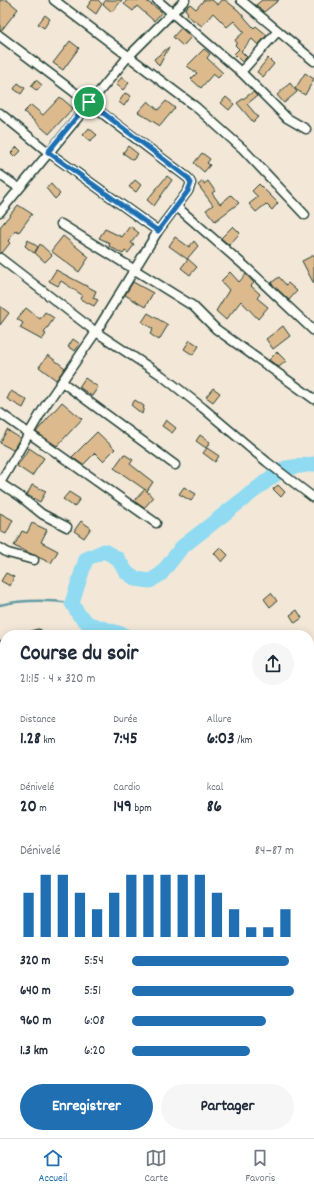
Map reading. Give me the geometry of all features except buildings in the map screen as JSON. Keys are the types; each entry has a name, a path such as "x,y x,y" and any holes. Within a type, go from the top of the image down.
{"street":[{"path":"54,0 128,58 196,108 234,141 306,215"},
{"path":"157,0 173,12 241,72 287,118 306,129"},
{"path":"0,212 89,102 128,58 185,0"},
{"path":"241,0 314,61"},
{"path":"241,72 278,31"},
{"path":"0,36 188,178 191,183 177,206 158,231 96,332 28,434 0,483 21,497 42,514 66,527"},
{"path":"0,113 48,152 158,231"},
{"path":"0,175 19,188"},
{"path":"177,206 247,268 314,331"},
{"path":"61,224 193,306 216,329 314,399"},
{"path":"0,258 96,332 173,384 282,475 314,498"},
{"path":"62,382 175,465"},
{"path":"0,414 156,523"},
{"path":"0,548 8,553 34,560"}],"waterway":[{"path":"108,630 89,624 79,615 72,603 86,559 104,551 117,558 127,573 136,579 150,581 161,574 182,547 273,476 286,468 314,464"},
{"path":"0,605 36,601 72,603"}],"route":[{"path":"89,102 188,178 191,183 188,191 158,231 48,152 89,102"}]}
